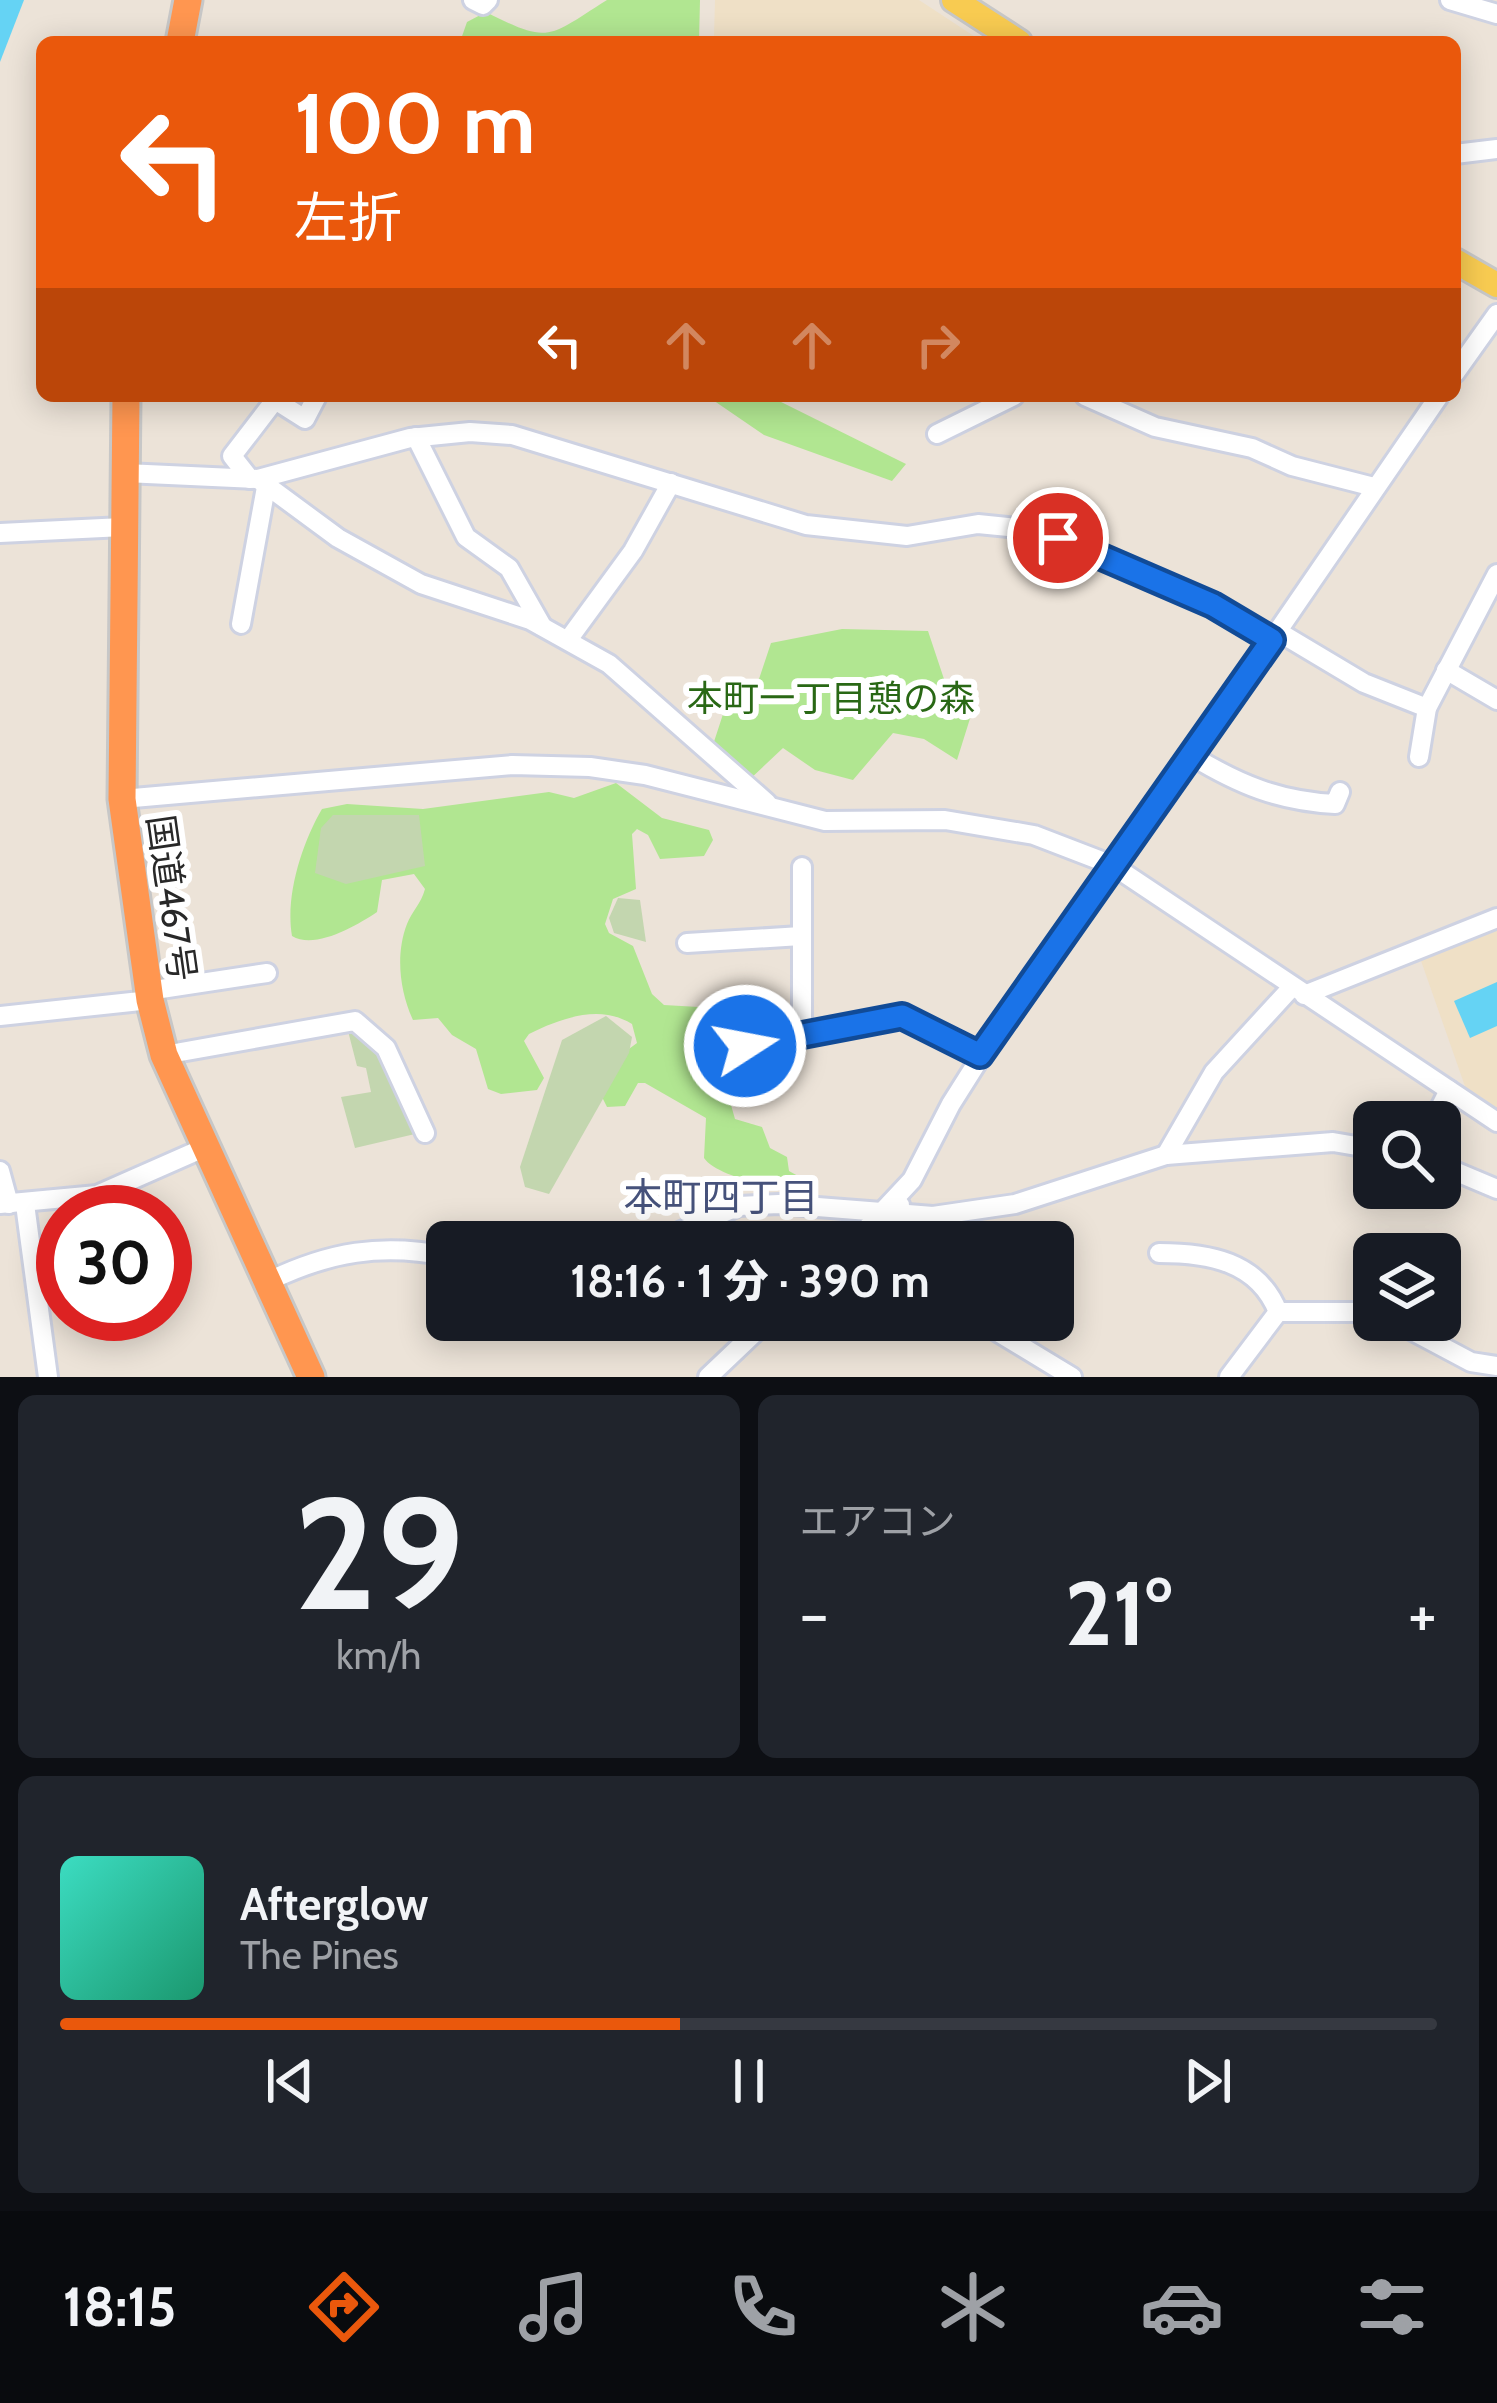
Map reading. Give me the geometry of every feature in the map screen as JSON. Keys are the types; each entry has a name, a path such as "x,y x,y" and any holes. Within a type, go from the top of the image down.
{"highway":[{"path":"181,36 188,0"},
{"name":"国道467号","path":"126,402 122,799 149,996 164,1055 311,1377"}],"main road":[{"path":"954,0 1010,36"},
{"path":"1461,264 1497,285"}],"street":[{"path":"472,0 483,5 488,0"},
{"path":"1450,0 1497,14"},
{"path":"1461,153 1497,149"},
{"path":"1461,365 1497,314"},
{"path":"273,402 232,456 258,482 338,538 421,584 542,626 609,664 771,806"},
{"path":"278,402 305,418 314,402"},
{"path":"937,434 1002,402"},
{"path":"1099,402 1155,427 1252,448 1292,466 1374,487"},
{"path":"879,1221 895,1208 980,1055 1435,402"},
{"path":"124,473 258,482 416,437 512,435 806,525 907,536 978,524 1028,529 1213,605 1364,683 1427,708"},
{"path":"416,437 466,537 509,568 542,626"},
{"path":"241,624 258,482"},
{"path":"568,640 633,551 671,483"},
{"path":"0,533 123,527"},
{"path":"1419,757 1427,708 1497,574"},
{"path":"1446,670 1497,700"},
{"path":"1192,756 1242,786 1268,795 1336,804 1340,792"},
{"path":"122,799 512,765 645,775 825,821 945,820 1034,836 1112,865 1497,1122"},
{"path":"802,867 802,1035"},
{"path":"1166,1155 1214,1072 1298,991 1497,918"},
{"path":"687,943 801,937"},
{"path":"0,1016 149,996 267,973"},
{"path":"745,1046 902,1016 980,1055"},
{"path":"164,1055 355,1021 386,1048 425,1133"},
{"path":"1444,1101 1449,1090"},
{"path":"702,1221 760,1204 895,1208 933,1216 1015,1204 1166,1155 1333,1142 1353,1145"},
{"path":"12,1204 97,1195 206,1147"},
{"path":"0,1172 12,1204 48,1377"},
{"path":"1461,1174 1497,1189"},
{"path":"895,1208 897,1221"},
{"path":"269,1281 342,1253 388,1247 426,1253"},
{"path":"1159,1253 1235,1262 1273,1300 1278,1312"},
{"path":"1278,1312 1353,1312"},
{"path":"1229,1377 1278,1312"},
{"path":"707,1377 746,1341"},
{"path":"1013,1341 1072,1377"},
{"path":"1432,1341 1471,1362 1497,1366"}],"shaded area":[{"path":"715,0 919,0 974,36 714,36"},
{"path":"1497,924 1497,1112 1467,1092 1419,955"}],"green space":[{"path":"607,0 700,0 699,36 462,36 467,22 486,12 537,32 572,22"},
{"path":"716,402 781,402 906,464 892,481 764,435"},
{"name":"本町一丁目憩の森","path":"842,629 928,631 948,691 973,709 957,760 924,739 893,733 853,780 815,770 783,748 749,780 710,754 725,708 755,691 771,643"},
{"path":"616,783 662,818 709,830 713,840 704,856 660,859 648,835 637,829 632,834 636,889 613,899 605,924 609,933 633,946 652,994 664,1005 733,1009 734,1047 704,1063 705,1079 729,1098 735,1119 762,1127 770,1148 787,1157 789,1171 798,1176 794,1186 746,1180 710,1164 704,1158 706,1118 645,1083 638,1083 625,1106 607,1107 598,1089 614,1060 637,1043 632,1024 620,1018 580,1015 529,1034 524,1041 544,1078 537,1090 501,1094 488,1089 476,1049 452,1035 438,1018 413,1020 409,1009 402,985 401,948 425,889 414,874 382,880 377,912 347,929 312,940 292,936 297,870 322,809 347,804 423,809 549,792 574,798"},
{"path":"333,815 419,815 425,866 346,884 315,873 321,828"},
{"path":"618,898 640,900 646,942 614,933 609,918"},
{"path":"606,1016 632,1037 629,1053 549,1194 525,1187 520,1167 562,1040"},
{"path":"353,1024 364,1029 415,1134 355,1148 341,1097 371,1092 366,1068 357,1066 348,1031"}],"water":[{"path":"0,0 24,0 0,62"},
{"path":"1497,982 1497,1026 1470,1038 1454,1001"}],"district":[{"name":"本町四丁目","path":"721,1197"}],"route":[{"path":"745,1046 902,1016 980,1055 1272,640 1213,605 1058,538"}]}
